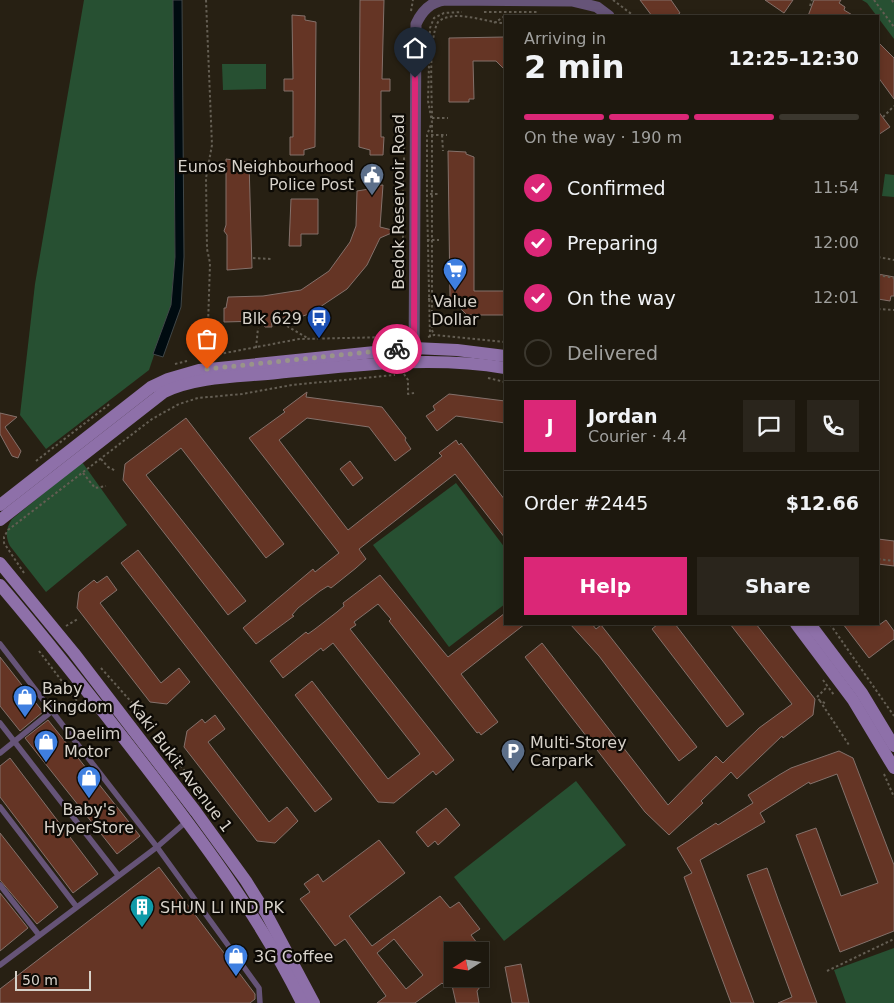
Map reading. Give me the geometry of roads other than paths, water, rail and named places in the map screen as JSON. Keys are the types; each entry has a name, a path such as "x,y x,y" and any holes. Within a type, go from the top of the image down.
{"main road":[{"path":"1,504 140,395 168,379 199,370 414,348 457,350 504,356"},
{"path":"0,520 164,392 177,386 220,378 414,361 458,361 504,368"},
{"name":"Kaki Bukit Avenue 1","path":"0,563 74,653 196,812 246,881 266,912 314,1003"},
{"name":"Kaki Bukit Avenue 1","path":"0,585 54,649 187,821 260,926 302,1003"},
{"path":"797,625 858,697 894,768"},
{"path":"811,625 858,697 894,746"}],"street":[{"name":"Bedok Reservoir Road","path":"414,361 416,24 420,16 436,1 445,0 572,2 597,7 608,15"}],"lane":[{"path":"0,644 157,847 259,988 260,1003"},
{"path":"0,753 52,711"},
{"path":"0,723 118,875"},
{"path":"0,807 76,906"},
{"path":"0,965 76,906 157,847 187,821"},
{"path":"0,885 39,935"}],"place":[{"name":"Eunos Neighbourhood Police Post","path":"372,196"},
{"name":"Value Dollar","path":"455,291"},
{"name":"Blk 629","path":"319,339"},
{"name":"Baby Kingdom","path":"25,718"},
{"name":"Daelim Motor","path":"46,763"},
{"name":"Multi-Storey Carpark","path":"513,772"},
{"name":"Baby's HyperStore","path":"89,799"},
{"name":"SHUN LI IND PK","path":"142,928"},
{"name":"3G Coffee","path":"236,977"}]}
